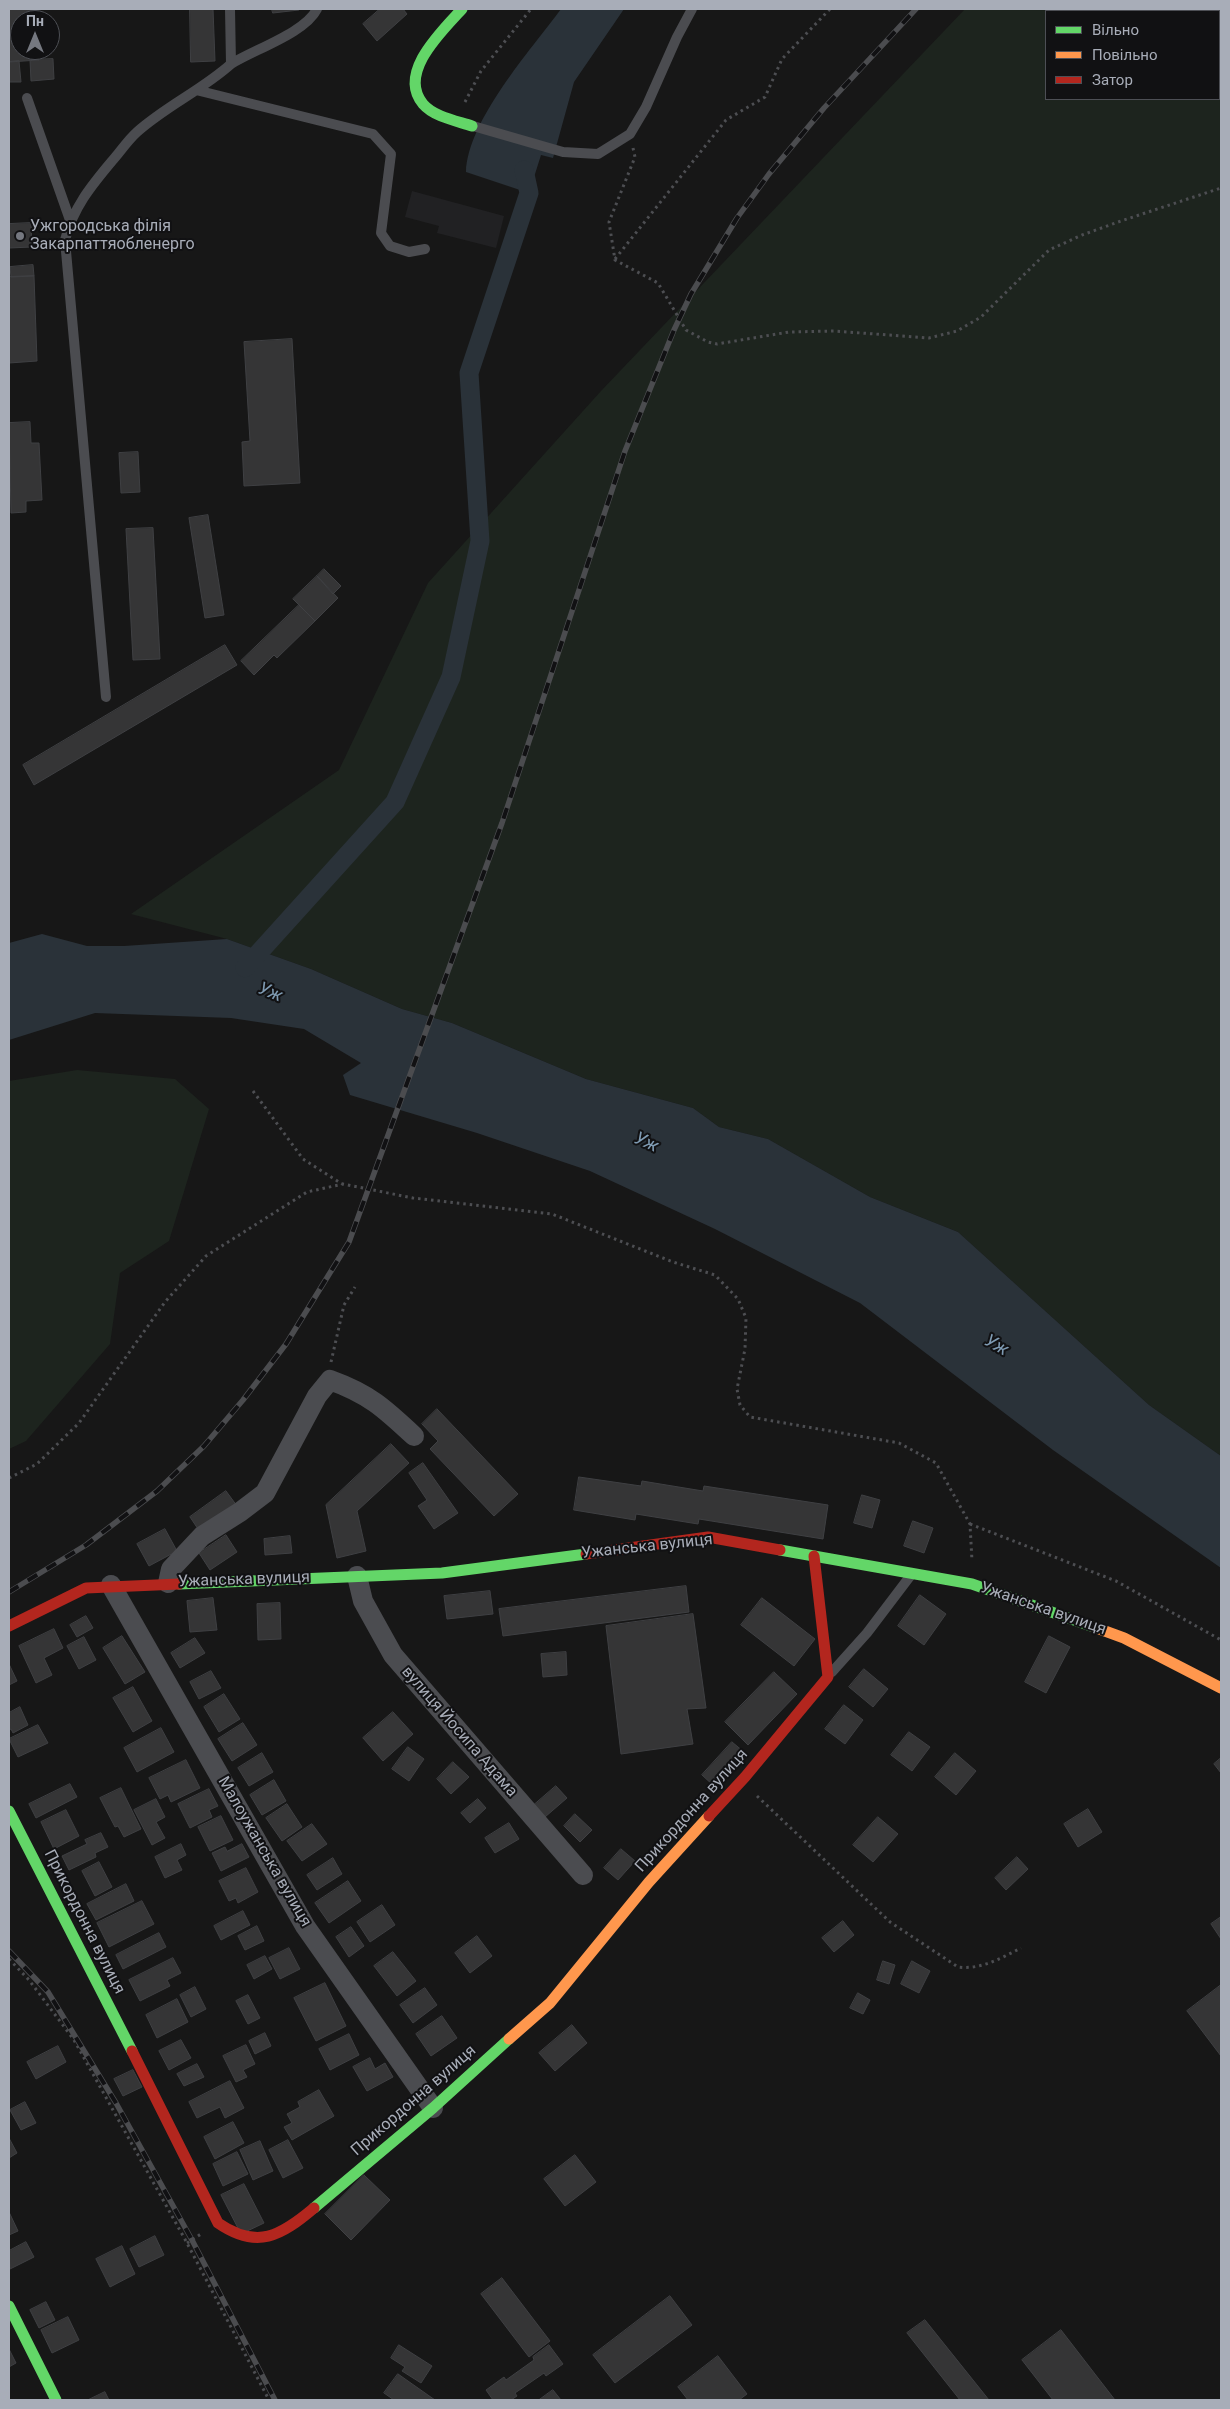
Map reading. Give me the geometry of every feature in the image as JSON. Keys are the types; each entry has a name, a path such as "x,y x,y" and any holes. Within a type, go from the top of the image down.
{"street":[{"path":"462,9 428,48 416,73 418,94 423,104 441,115 472,126"},
{"path":"330,1380 354,1389 382,1406 414,1436"},
{"name":"Ужанська вулиця","path":"168,1583 171,1569 202,1536 266,1493 317,1396 330,1380"},
{"name":"Ужанська вулиця","path":"9,1626 86,1588 168,1583 442,1573 708,1537 972,1584 1124,1638 1221,1688"},
{"path":"814,1556 828,1677"},
{"name":"вулиця Йосипа Адама","path":"357,1576 362,1600 393,1655 583,1875"},
{"name":"Малоужанська вулиця","path":"111,1586 305,1926 433,2108"},
{"name":"Прикордонна вулиця","path":"9,1811 80,1947 218,2223 233,2234 244,2238 271,2237 291,2228 433,2108 550,2003 649,1882 745,1777 828,1677"},
{"path":"9,2306 56,2400"}],"lane":[{"path":"230,9 231,64"},
{"path":"106,697 65,257 65,240 70,220 82,197 137,132 196,90 214,80 231,64 251,52 298,30 317,9"},
{"path":"472,126 563,152 598,154 630,134 646,107 677,37 692,9"},
{"path":"196,90 373,134 391,154 382,233 390,246 409,252 425,249"},
{"path":"27,98 70,220"},
{"path":"828,1677 867,1633 913,1573"}],"path":[{"path":"455,120 481,71 531,9"},
{"path":"615,260 726,120 765,97 782,59 830,9"},
{"path":"615,260 609,222 635,157 630,134"},
{"path":"615,260 658,283 686,330 708,342 728,343 790,332 834,331 929,338 957,331 981,317 1049,250 1113,223 1221,188"},
{"path":"254,1091 303,1160 343,1184 413,1198 552,1214 673,1262 715,1275 738,1298 746,1318 745,1348 737,1389 740,1405 750,1417 898,1443 936,1463 970,1524 972,1584"},
{"path":"9,1478 36,1464 79,1423 165,1302 206,1256 307,1192 343,1184"},
{"path":"330,1380 330,1369 344,1305 355,1286"},
{"path":"970,1524 1116,1581 1221,1640"},
{"path":"745,1777 756,1795 890,1922 958,1967 979,1967 1021,1948"},
{"path":"9,1959 29,1980 74,2040 186,2243 269,2400"}],"shaded area":[{"path":"965,9 1221,9 1221,1456 1149,1405 958,1232 870,1197 768,1139 719,1127 693,1108 586,1079 452,1023 402,1009 311,969 227,939 131,914 339,770 428,583 601,391"},
{"path":"412,191 504,216 496,248 437,233 439,226 405,217"},
{"path":"77,1070 175,1079 209,1109 169,1241 120,1273 110,1344 26,1441 9,1449 9,1081"}],"water":[{"path":"561,9 624,9 574,82 553,158 541,155 529,193 466,172 469,152 477,130 489,109 518,65"},
{"name":"Уж","path":"42,934 87,946 124,946 227,939 311,969 402,1009 452,1023 586,1079 693,1108 719,1127 768,1139 870,1197 958,1232 1149,1405 1221,1456 1221,1568 1053,1450 860,1303 715,1229 590,1171 477,1133 350,1095 343,1075 361,1063 304,1029 231,1018 95,1013 9,1040 9,943"}],"building":[{"path":"9,9 36,9 10,10 10,60 39,60 9,62"},
{"path":"190,9 213,9 215,61 191,62"},
{"path":"272,9 299,9 299,10 273,13"},
{"path":"380,9 403,9 407,14 377,41 363,24"},
{"path":"30,60 53,60 54,79 31,81"},
{"path":"19,61 21,82 9,82 9,62"},
{"name":"Ужгородська філія Закарпаттяобленерго","path":"31,223 32,247 9,248 9,224"},
{"path":"33,265 34,276 11,277 10,267"},
{"path":"34,276 37,361 9,363 9,277"},
{"path":"292,339 300,483 244,486 242,442 250,441 244,342"},
{"path":"30,422 31,443 39,443 42,500 26,501 26,512 11,513 9,423"},
{"path":"138,452 140,492 121,493 119,453"},
{"path":"208,515 224,615 205,618 189,518"},
{"path":"153,528 160,659 133,660 126,529"},
{"path":"324,569 341,586 333,594 317,576"},
{"path":"317,576 338,598 315,621 293,599"},
{"path":"299,605 315,621 277,658 274,655 254,675 241,661"},
{"path":"225,645 237,665 34,785 23,765"},
{"path":"437,1409 518,1494 494,1516 430,1449 438,1441 422,1424"},
{"path":"391,1444 409,1463 357,1511 366,1551 337,1558 326,1505"},
{"path":"423,1463 458,1513 434,1529 418,1506 427,1500 409,1473"},
{"path":"579,1477 641,1486 642,1481 703,1491 704,1486 828,1505 823,1539 699,1519 698,1524 636,1514 635,1520 574,1510"},
{"path":"226,1491 240,1510 198,1529 190,1517"},
{"path":"862,1495 880,1500 872,1528 854,1523"},
{"path":"913,1521 933,1528 924,1553 904,1546"},
{"path":"165,1529 177,1551 149,1566 137,1544"},
{"path":"226,1535 237,1552 210,1570 199,1553"},
{"path":"290,1536 292,1553 265,1555 264,1539"},
{"path":"686,1586 689,1612 503,1636 499,1609"},
{"path":"490,1591 493,1614 447,1619 444,1596"},
{"path":"920,1595 946,1614 924,1645 898,1626"},
{"path":"213,1598 217,1630 190,1632 187,1601"},
{"path":"762,1598 815,1639 794,1666 741,1625"},
{"path":"280,1603 281,1639 258,1640 257,1604"},
{"path":"693,1614 706,1708 687,1709 693,1744 621,1754 606,1626"},
{"path":"86,1616 93,1628 77,1637 70,1625"},
{"path":"54,1629 63,1648 44,1658 52,1675 36,1683 19,1646"},
{"path":"122,1636 145,1672 125,1684 103,1648"},
{"path":"1049,1636 1070,1647 1046,1693 1025,1682"},
{"path":"84,1637 96,1660 79,1669 67,1646"},
{"path":"195,1638 205,1653 180,1668 171,1653"},
{"path":"566,1652 567,1675 543,1677 541,1654"},
{"path":"9,1664 17,1681 9,1685"},
{"path":"864,1669 888,1689 873,1707 849,1687"},
{"path":"211,1671 221,1688 199,1699 190,1682"},
{"path":"774,1672 797,1694 748,1745 725,1722"},
{"path":"133,1687 152,1721 133,1732 113,1698"},
{"path":"224,1694 240,1719 219,1732 204,1707"},
{"path":"844,1705 863,1720 845,1744 825,1729"},
{"path":"20,1707 28,1725 13,1733 11,1729 9,1730 9,1713"},
{"path":"393,1712 413,1734 383,1761 363,1738"},
{"path":"243,1723 257,1745 232,1761 218,1739"},
{"path":"38,1725 48,1743 18,1757 9,1739"},
{"path":"161,1728 174,1752 137,1772 124,1748"},
{"path":"909,1732 930,1747 912,1771 891,1755"},
{"path":"732,1742 744,1752 714,1786 702,1775"},
{"path":"408,1747 424,1759 409,1781 392,1769"},
{"path":"262,1753 273,1772 249,1786 238,1768"},
{"path":"955,1753 976,1771 956,1795 935,1777"},
{"path":"1221,1758 1221,1773 1214,1764"},
{"path":"186,1760 200,1788 171,1802 168,1795 160,1799 149,1778"},
{"path":"453,1762 469,1777 451,1794 437,1779"},
{"path":"274,1780 286,1801 262,1815 250,1795"},
{"path":"70,1784 77,1797 36,1818 29,1804"},
{"path":"556,1786 567,1798 545,1817 534,1805"},
{"path":"121,1788 141,1829 124,1837 118,1826 115,1827 100,1798"},
{"path":"209,1789 218,1806 209,1810 212,1817 190,1828 178,1804"},
{"path":"156,1799 165,1817 156,1822 165,1838 152,1845 134,1810"},
{"path":"478,1799 486,1808 470,1823 461,1813"},
{"path":"287,1804 302,1827 282,1841 266,1818"},
{"path":"1088,1809 1102,1832 1078,1847 1064,1824"},
{"path":"66,1810 79,1836 54,1849 41,1822"},
{"path":"575,1814 592,1830 580,1842 564,1826"},
{"path":"221,1816 233,1840 210,1851 198,1827"},
{"path":"878,1817 898,1834 873,1862 853,1845"},
{"path":"509,1823 519,1839 495,1853 485,1838"},
{"path":"312,1824 327,1844 302,1861 287,1841"},
{"path":"101,1833 108,1847 95,1853 96,1857 69,1870 62,1856 87,1844 85,1840"},
{"path":"181,1844 186,1855 177,1860 182,1870 165,1878 155,1857"},
{"path":"242,1844 249,1857 221,1871 212,1853 225,1847 227,1851"},
{"path":"621,1849 635,1861 618,1880 604,1868"},
{"path":"1017,1857 1028,1869 1006,1890 995,1878"},
{"path":"333,1858 342,1874 317,1890 307,1875"},
{"path":"99,1862 112,1887 95,1896 82,1871"},
{"path":"246,1868 258,1892 238,1903 236,1898 229,1901 219,1881"},
{"path":"348,1881 361,1901 329,1923 315,1903"},
{"path":"126,1884 134,1901 96,1920 87,1904"},
{"path":"142,1901 154,1924 109,1947 97,1923"},
{"path":"382,1905 395,1925 370,1942 357,1922"},
{"path":"243,1911 250,1925 221,1940 214,1926"},
{"path":"1221,1917 1221,1939 1211,1924"},
{"path":"843,1921 854,1935 834,1952 822,1938"},
{"path":"257,1926 264,1941 245,1950 238,1936"},
{"path":"351,1927 364,1946 349,1957 336,1937"},
{"path":"159,1933 166,1947 123,1969 116,1955"},
{"path":"477,1936 492,1956 470,1973 455,1953"},
{"path":"289,1948 300,1969 280,1979 269,1958"},
{"path":"393,1952 416,1981 397,1996 374,1966"},
{"path":"265,1956 272,1969 254,1979 247,1965"},
{"path":"173,1958 181,1973 167,1980 170,1986 140,2001 129,1980"},
{"path":"883,1961 895,1965 889,1984 877,1980"},
{"path":"912,1961 930,1971 919,1993 901,1984"},
{"path":"325,1983 346,2026 316,2041 294,1998"},
{"path":"1221,1985 1221,2056 1187,2011"},
{"path":"195,1987 206,2009 191,2017 180,1995"},
{"path":"425,1988 437,2005 413,2023 400,2005"},
{"path":"858,1993 870,2000 863,2014 850,2008"},
{"path":"248,1995 260,2018 248,2024 236,2001"},
{"path":"177,1999 188,2022 157,2038 146,2015"},
{"path":"442,2016 457,2038 431,2056 416,2034"},
{"path":"572,2025 587,2043 555,2071 539,2053"},
{"path":"265,2033 271,2046 255,2054 249,2041"},
{"path":"349,2034 359,2055 330,2070 319,2049"},
{"path":"181,2040 191,2058 169,2070 159,2051"},
{"path":"246,2045 255,2064 243,2070 247,2077 236,2082 223,2056"},
{"path":"58,2046 66,2062 36,2079 27,2062"},
{"path":"370,2058 375,2069 385,2063 393,2077 367,2091 353,2067"},
{"path":"197,2064 204,2077 184,2086 177,2074"},
{"path":"133,2070 142,2087 123,2096 114,2079"},
{"path":"230,2081 244,2108 225,2118 220,2107 197,2118 189,2102"},
{"path":"319,2090 334,2116 292,2140 284,2127 292,2123 287,2114 300,2107 298,2102"},
{"path":"25,2102 36,2123 21,2130 10,2110"},
{"path":"233,2122 244,2143 215,2159 204,2137"},
{"path":"9,2138 17,2153 9,2158"},
{"path":"288,2140 303,2168 283,2178 269,2150"},
{"path":"260,2141 273,2171 253,2180 240,2150"},
{"path":"237,2152 248,2174 223,2186 213,2164"},
{"path":"575,2155 596,2182 565,2206 544,2179"},
{"path":"364,2175 390,2200 351,2240 325,2214"},
{"path":"244,2184 264,2223 241,2234 221,2195"},
{"path":"9,2212 18,2231 9,2235"},
{"path":"155,2236 164,2255 139,2267 130,2249"},
{"path":"26,2242 34,2257 10,2269 9,2251"},
{"path":"122,2246 135,2274 110,2287 96,2259"},
{"path":"502,2278 550,2341 529,2357 481,2294"},
{"path":"670,2296 692,2325 615,2383 593,2355"},
{"path":"46,2302 55,2320 39,2328 30,2310"},
{"path":"68,2317 79,2340 52,2353 41,2330"},
{"path":"925,2320 989,2400 960,2400 907,2333"},
{"path":"1061,2330 1115,2400 1053,2400 1022,2360"},
{"path":"399,2345 432,2366 421,2383 402,2371 405,2367 391,2358"},
{"path":"549,2345 563,2364 546,2376 544,2373 515,2393 517,2396 511,2400 493,2400 486,2390 504,2377 506,2380 534,2360 533,2357"},
{"path":"9,2349 16,2363 9,2367"},
{"path":"718,2356 747,2394 739,2400 688,2400 678,2387"},
{"path":"398,2374 435,2400 394,2400 384,2393"},
{"path":"553,2390 561,2400 539,2400"},
{"path":"105,2392 109,2400 88,2400"}],"waterway":[{"path":"245,968 395,802 451,677 480,541 469,373 529,193 524,170"}],"railway":[{"path":"9,1592 86,1545 157,1491 204,1446 243,1400 286,1344 349,1242 502,823 625,451 674,330 691,294 737,218 769,174 824,108 916,9"},
{"path":"9,1951 48,1992 116,2103 192,2240 275,2400"}],"traffic: fast":[{"path":"462,9 425,53 415,79 416,92 423,104 433,112 472,126"},
{"path":"780,1550 972,1584 1094,1627"},
{"path":"179,1584 442,1573 586,1554"},
{"path":"9,1811 132,2051"},
{"path":"314,2208 433,2108 509,2039"},
{"path":"9,2306 56,2400"}],"traffic: slow":[{"path":"1094,1627 1124,1638 1221,1688"},
{"path":"509,2039 550,2003 649,1882 709,1816"}],"traffic: jam":[{"path":"586,1554 708,1537 780,1550"},
{"path":"709,1816 745,1777 828,1677 814,1556"},
{"path":"9,1626 86,1588 179,1584"},
{"path":"132,2051 218,2223 232,2231 257,2238 268,2236 291,2226 314,2208"}],"place":[{"name":"Ужгородська філія Закарпаттяобленерго","path":"20,236"}]}
